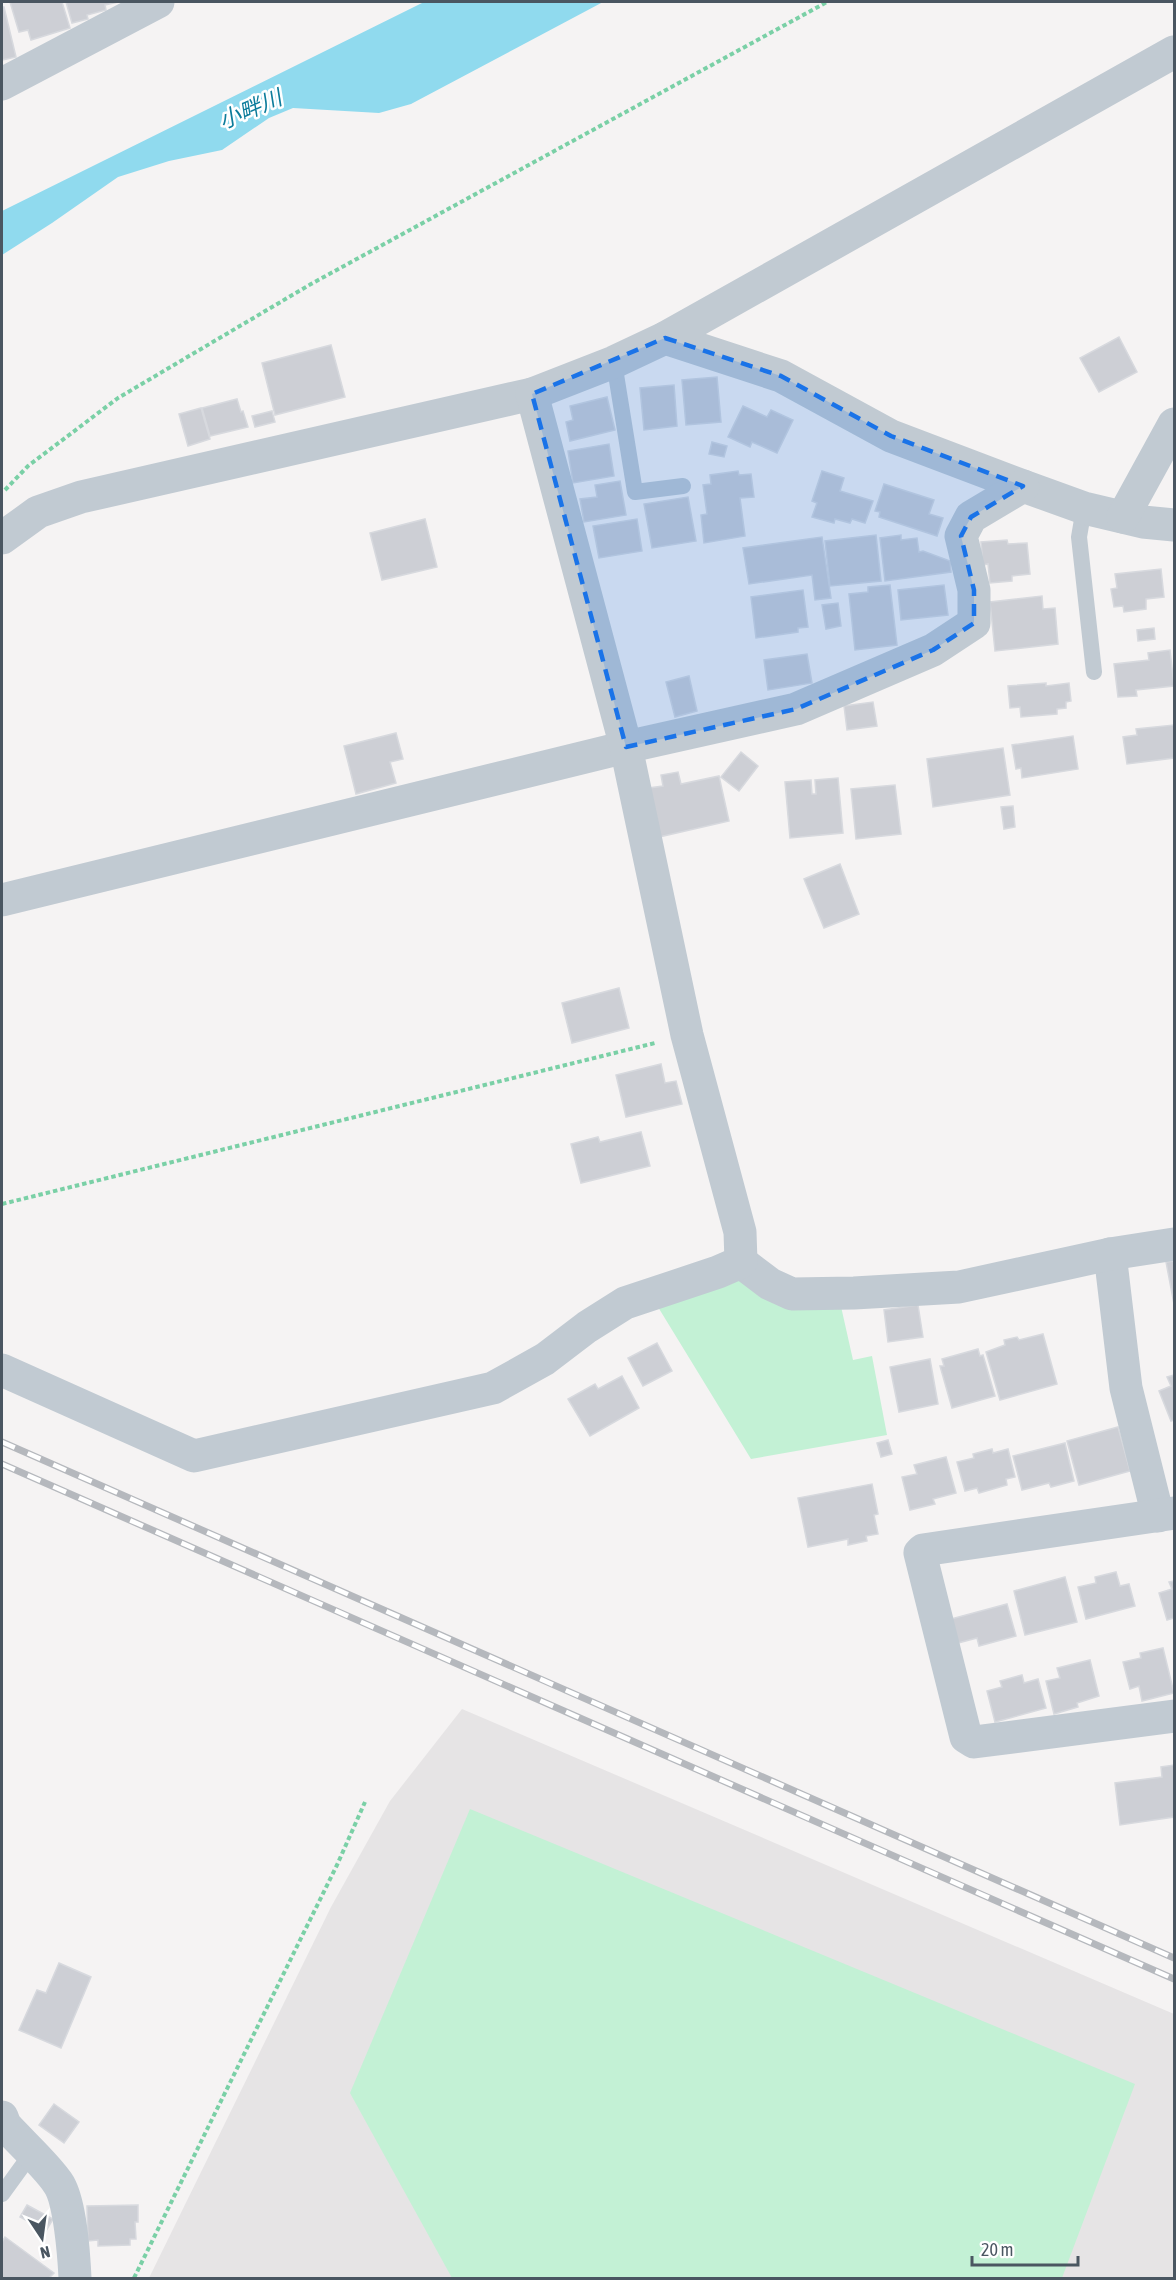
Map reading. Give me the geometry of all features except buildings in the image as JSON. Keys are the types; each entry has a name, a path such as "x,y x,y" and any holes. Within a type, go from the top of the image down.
{"street":[{"path":"2,84 158,2"},
{"path":"2,538 38,512 81,497 532,394 614,362 665,338 1174,52"},
{"path":"665,338 781,376 891,436 1023,486 1084,508 1143,522 1174,525"},
{"path":"532,394 626,747 687,1035 740,1232 741,1262"},
{"path":"1123,516 1174,424"},
{"path":"2,900 626,747 796,708 933,650 974,623 974,590 961,536 971,517 1023,486"},
{"path":"741,1262 770,1284 792,1294 854,1293 959,1287 1110,1254 1174,1244"},
{"path":"1110,1254 1126,1388 1166,1515 923,1550 920,1553 966,1737 974,1742 1174,1716"},
{"path":"2,1370 194,1456 493,1388 545,1359 587,1327 625,1303 741,1262"},
{"path":"2,2117 5,2125 30,2154 60,2184 68,2218 75,2278"}],"lane":[{"path":"614,362 635,492 683,486"},
{"path":"1084,508 1079,537 1094,672"},
{"path":"2,2194 30,2154"}],"path":[{"path":"2,495 28,466 128,392 311,284 827,2"},
{"path":"2,1204 687,1035"},
{"path":"134,2278 338,1865 365,1802"}],"highlighted area":[{"path":"665,338 781,376 891,436 1023,486 971,517 961,536 974,590 974,623 933,650 796,709 626,747 532,394"}],"shaded area":[{"path":"462,1709 1174,2014 1174,2278 149,2278 331,1907 390,1801"}],"green space":[{"path":"736,1279 840,1302 853,1360 872,1356 887,1435 751,1459 658,1307"},
{"path":"470,1809 1135,2084 1062,2278 452,2278 350,2093"}],"water":[{"name":"小畔川","path":"424,2 603,2 411,104 379,113 293,108 269,118 222,150 169,161 118,177 2,255 2,211"}],"railway":[{"path":"2,1442 1174,1958"},
{"path":"2,1464 1174,1979"}]}
